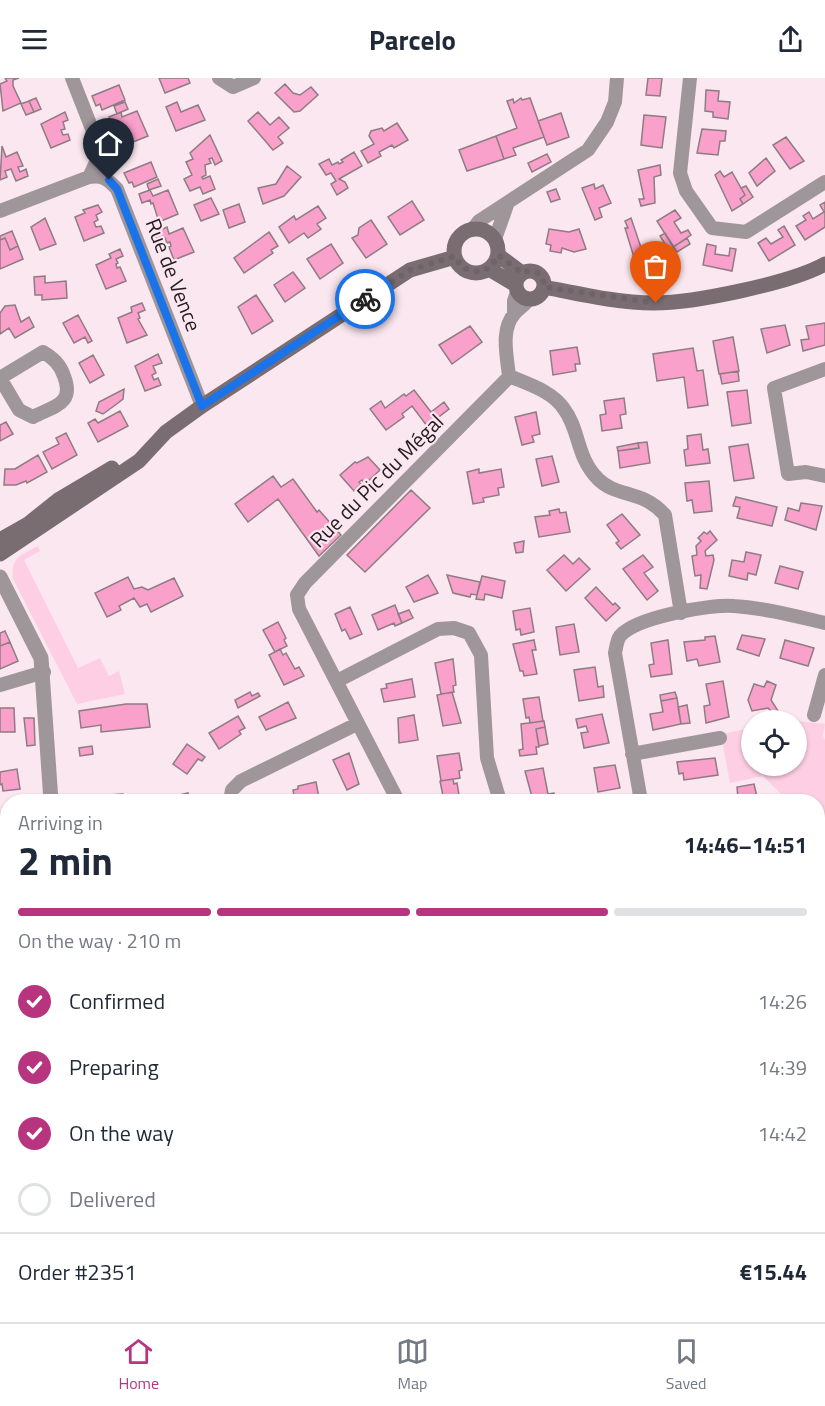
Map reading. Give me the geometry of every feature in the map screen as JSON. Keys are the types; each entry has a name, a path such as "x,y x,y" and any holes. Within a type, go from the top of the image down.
{"main road":[{"path":"521,287 485,231 472,230 458,239 455,256 462,268 471,272 489,269 521,287 541,295 544,280 538,273 531,270 521,287"},
{"path":"489,269 496,247"},
{"path":"0,554 40,525 139,461 166,432 202,406 410,270 455,256"},
{"path":"544,287 656,303 694,299 771,283 814,270 825,264"},
{"path":"0,540 73,491 146,451"},
{"path":"0,546 40,525 63,504 73,491"}],"street":[{"path":"0,211 89,177 101,152 72,78"},
{"path":"219,78 233,87 254,78"},
{"path":"472,230 479,221 507,205 588,150 611,112 617,78"},
{"path":"690,78 680,173 686,191 712,228 746,232 825,182"},
{"name":"Rue de Vence","path":"89,177 99,176 109,180 117,189 202,406"},
{"path":"496,247 507,205"},
{"path":"521,287 514,301 514,313 508,324 506,340 509,376 548,394 566,410 584,462 597,478 606,486 642,496 665,515 681,613"},
{"path":"43,352 54,358 62,371 69,389 68,396 62,403 33,417 19,410 0,378 43,352"},
{"path":"825,369 774,388 789,474 806,472 825,476"},
{"name":"Rue du Pic du Mégal","path":"394,794 299,609 297,595 305,583 509,376"},
{"path":"0,578 36,647 44,672 45,741 50,794"},
{"path":"640,794 615,653 620,637 634,626 681,613 732,606 825,622"},
{"path":"337,681 438,629 454,628 469,633 481,655 487,758 498,794"},
{"path":"0,684 44,672"},
{"path":"814,715 825,675"},
{"path":"231,794 232,790 241,781 357,724"},
{"path":"632,754 720,738"}],"shaded area":[{"path":"38,546 40,551 24,560 78,668 100,658 109,676 119,671 125,694 77,704 13,579 15,561"},
{"path":"807,722 825,724 823,736 825,740 825,794 781,794 763,776 807,776"},
{"path":"741,730 741,776 763,776 730,783 721,734"}],"building":[{"path":"5,78 19,78 13,80 13,86 21,103 3,111 0,84 7,81"},
{"path":"159,78 188,78 190,83 165,93"},
{"path":"648,78 662,78 660,96 646,95"},
{"path":"285,84 293,93 300,95 311,87 318,95 300,111 294,112 275,93"},
{"path":"119,85 125,100 102,110 100,104 96,106 92,96"},
{"path":"706,90 719,91 718,101 730,102 728,119 713,117 713,112 705,111"},
{"path":"36,98 41,109 34,112 29,101"},
{"path":"521,98 522,100 530,98 544,137 513,148 516,155 504,159 496,136 517,128 507,101 513,99 514,103"},
{"path":"29,101 34,112 26,115 21,104"},
{"path":"125,102 128,109 117,114 114,106"},
{"path":"177,102 181,112 198,105 205,120 176,131 166,107"},
{"path":"137,111 148,136 128,144 123,125 121,126 119,122 112,125 109,117 121,112 122,117"},
{"path":"65,112 68,120 63,122 65,129 61,130 63,135 68,134 70,140 51,148 41,124"},
{"path":"258,112 270,125 279,117 289,128 278,137 283,143 273,150 248,121"},
{"path":"561,113 569,137 547,145 538,121"},
{"path":"644,115 666,117 662,148 641,145"},
{"path":"397,123 408,140 394,148 392,145 379,152 381,156 368,163 361,151 374,144 369,136 371,131 382,128 384,131"},
{"path":"702,129 726,131 725,141 720,141 718,155 697,153"},
{"path":"210,135 222,161 215,165 212,158 209,159 211,163 205,165 206,175 202,177 203,179 210,176 215,189 203,194 200,187 190,191 184,179 192,175 186,162 193,159 190,153"},
{"path":"496,136 504,159 467,171 459,150"},
{"path":"786,137 804,161 790,169 773,145"},
{"path":"2,146 6,157 17,152 23,166 18,167 20,172 26,169 28,176 16,181 11,169 5,171 7,177 0,180"},
{"path":"354,152 362,166 339,179 345,182 348,188 337,195 331,184 336,181 331,173 326,175 319,164 329,159 332,165 338,162 339,164 343,162 341,160"},
{"path":"547,154 551,162 532,172 528,163"},
{"path":"766,158 775,171 757,186 749,173"},
{"path":"151,162 157,177 134,187 132,182 129,183 124,173"},
{"path":"660,165 661,175 654,177 655,203 641,206 639,199 644,199 638,170"},
{"path":"287,166 301,177 284,196 263,204 258,188 276,184"},
{"path":"720,171 724,177 732,172 745,195 740,199 743,204 732,211 715,175"},
{"path":"158,179 161,186 149,190 147,184"},
{"path":"594,184 595,189 603,185 611,203 599,208 602,217 595,220 582,188"},
{"path":"746,186 753,197 743,204 740,199 745,195 741,188"},
{"path":"556,189 560,199 551,202 547,192"},
{"path":"150,190 153,196 168,190 178,214 159,222 153,203 151,204 150,200 142,203 139,194"},
{"path":"211,198 219,214 201,221 194,205"},
{"path":"412,201 424,220 400,235 388,217"},
{"path":"825,202 825,227 805,240 796,226 806,220 803,216 809,212 813,219 824,212 820,205"},
{"path":"239,204 245,222 229,228 223,210"},
{"path":"98,205 102,212 96,215 98,220 94,222 96,227 101,226 104,233 84,241 75,217 85,213 83,210"},
{"path":"318,206 326,218 317,224 321,229 308,238 304,233 289,243 279,227 294,216 296,220"},
{"path":"675,210 681,218 674,222 681,233 688,230 691,235 673,247 657,221"},
{"path":"45,218 56,244 40,250 31,227"},
{"path":"631,218 650,274 640,277 625,228 628,228 625,221"},
{"path":"371,220 387,244 366,258 352,238 358,235 359,228"},
{"path":"784,226 795,245 769,261 758,243 766,238 771,244 783,237 778,230"},
{"path":"167,227 169,234 183,228 194,252 174,260 169,247 170,242 167,243 165,238 158,241 154,233"},
{"path":"549,229 569,232 579,229 586,249 574,252 562,248 561,253 550,251 551,245 546,244"},
{"path":"12,231 18,246 10,250 5,238 0,240 0,236"},
{"path":"269,232 278,246 271,250 273,253 244,273 234,258"},
{"path":"665,233 675,249 670,252 660,236"},
{"path":"5,238 10,250 18,246 23,259 0,269 0,240"},
{"path":"687,238 690,244 677,252 673,247"},
{"path":"331,244 343,263 320,279 307,259"},
{"path":"707,244 716,246 715,254 729,256 730,248 736,249 732,271 703,265"},
{"path":"120,249 123,256 116,259 118,263 116,264 117,268 120,267 126,281 106,289 96,265 111,258 109,254"},
{"path":"293,272 305,288 285,302 274,285"},
{"path":"45,276 45,283 66,281 67,298 42,300 42,295 35,295 34,277"},
{"path":"256,295 273,321 252,334 238,307"},
{"path":"142,303 145,310 138,313 140,318 138,319 147,335 127,343 118,318 132,312 131,307"},
{"path":"15,305 21,322 29,317 34,327 15,338 9,328 0,334 0,313 5,306"},
{"path":"78,315 92,341 88,343 85,337 74,343 63,323"},
{"path":"825,323 825,345 803,351 801,340 809,339 806,326"},
{"path":"785,325 790,345 767,353 761,329"},
{"path":"470,326 482,342 452,364 439,345"},
{"path":"733,337 739,371 719,374 713,341"},
{"path":"577,347 580,364 575,364 576,371 553,375 550,351"},
{"path":"693,348 697,371 703,370 708,405 688,408 684,377 657,381 653,354"},
{"path":"158,354 162,363 153,366 156,373 152,375 154,380 158,378 161,385 145,391 135,366"},
{"path":"93,355 104,375 90,383 79,363"},
{"path":"738,371 739,381 722,384 720,374"},
{"path":"124,389 123,399 118,403 103,414 96,411 99,402"},
{"path":"414,390 431,412 444,402 449,409 427,426 412,406 402,414 404,417 386,430 370,409 381,401 385,408 404,394 406,396"},
{"path":"747,390 751,423 732,426 727,392"},
{"path":"624,398 626,414 620,415 622,428 602,431 600,415 606,414 604,401"},
{"path":"120,411 128,426 98,442 88,423 95,419 98,423"},
{"path":"536,412 540,434 532,436 534,442 522,445 515,417"},
{"path":"6,422 13,434 0,441 0,425"},
{"path":"66,433 77,455 52,469 43,452 59,444 56,438"},
{"path":"701,434 703,450 708,449 710,463 686,466 684,450 688,449 687,436"},
{"path":"647,442 650,463 620,468 618,451 639,448 638,443"},
{"path":"638,443 639,448 618,451 617,447"},
{"path":"748,444 754,478 734,481 729,447"},
{"path":"38,455 47,472 27,483 26,481 16,485 4,485 5,469 15,469"},
{"path":"552,456 559,482 542,486 536,459"},
{"path":"368,457 380,470 365,484 362,480 359,482 361,484 354,491 340,475 355,462"},
{"path":"479,469 479,473 501,469 504,487 498,488 499,495 483,498 484,502 473,504 467,472"},
{"path":"273,476 281,487 293,479 317,512 319,510 341,535 319,556 278,499 248,522 235,504"},
{"path":"709,481 712,511 694,513 692,500 687,501 685,483"},
{"path":"411,490 430,508 365,572 347,555"},
{"path":"736,497 777,507 772,526 737,518 740,507 733,506"},
{"path":"801,503 822,506 816,530 785,520 788,508 799,511"},
{"path":"559,509 560,513 566,512 570,532 539,537 535,517 550,515 549,511"},
{"path":"622,514 640,535 621,549 616,543 619,541 607,525"},
{"path":"710,531 717,540 705,551 706,556 713,555 714,560 707,589 700,588 701,575 695,576 692,556 697,555 696,546 701,541 698,538 704,532 707,534"},
{"path":"524,541 523,552 516,553 514,543"},
{"path":"746,552 761,555 756,575 748,573 747,580 729,576 732,560 744,562"},
{"path":"564,555 573,564 579,558 590,569 566,591 547,570"},
{"path":"643,555 653,567 644,573 658,591 647,600 623,569"},
{"path":"780,566 803,572 798,589 775,583"},
{"path":"428,575 438,593 414,602 406,587"},
{"path":"447,575 480,582 477,595 471,594 470,597 453,593"},
{"path":"482,576 505,581 502,598 485,594 484,600 476,599"},
{"path":"128,577 134,589 142,587 148,590 174,578 183,596 151,612 147,604 140,607 134,598 119,606 121,610 107,617 95,593"},
{"path":"596,587 613,605 615,603 620,608 606,621 585,598"},
{"path":"395,605 402,623 395,626 394,623 378,630 372,615"},
{"path":"350,607 362,634 350,639 345,629 342,631 335,614"},
{"path":"530,608 534,632 521,635 520,629 516,630 513,611"},
{"path":"409,610 413,618 402,623 398,614"},
{"path":"278,622 286,638 284,640 287,646 275,652 263,630"},
{"path":"574,624 579,652 560,655 556,627"},
{"path":"5,631 10,642 0,646 0,633"},
{"path":"742,635 765,639 759,656 737,649"},
{"path":"715,636 720,662 699,666 697,659 687,661 684,642 705,640 705,637"},
{"path":"534,640 536,650 532,650 537,674 524,676 523,671 520,671 513,644"},
{"path":"668,640 672,674 651,677 649,665 654,664 651,643"},
{"path":"785,640 814,648 808,666 780,658"},
{"path":"10,642 18,661 0,669 0,646"},
{"path":"280,649 283,655 286,653 295,669 299,667 304,676 284,685 269,655"},
{"path":"453,659 456,685 453,686 454,692 441,694 435,663"},
{"path":"595,667 598,687 603,686 604,697 579,701 574,670"},
{"path":"412,679 415,697 384,702 381,689 387,688 386,684"},
{"path":"723,681 729,717 706,723 704,706 710,705 706,684"},
{"path":"767,681 776,685 771,700 777,710 768,708 752,710 748,700 754,684 764,687"},
{"path":"250,692 252,696 258,693 260,696 238,708 235,700"},
{"path":"452,692 461,723 443,726 437,695"},
{"path":"675,692 677,698 661,701 660,695"},
{"path":"539,697 543,721 530,723 529,717 526,718 523,699"},
{"path":"677,698 681,724 653,730 650,714 663,712 661,701"},
{"path":"288,702 296,718 266,730 259,717"},
{"path":"126,704 147,704 150,727 101,732 101,725 81,728 79,711"},
{"path":"687,705 690,723 681,724 678,707"},
{"path":"0,708 14,708 15,732 0,732"},
{"path":"602,714 609,743 584,748 581,733 588,732 586,726 578,728 576,719"},
{"path":"414,715 418,740 399,743 398,718"},
{"path":"238,716 245,728 239,731 241,734 219,749 209,733"},
{"path":"24,718 34,718 35,745 27,746"},
{"path":"544,721 545,727 536,729 539,747 536,747 537,754 520,756 519,750 523,749 521,724"},
{"path":"545,727 548,744 539,746 536,729"},
{"path":"187,744 205,757 202,761 198,759 187,774 173,764"},
{"path":"92,746 93,754 80,756 79,748"},
{"path":"349,753 359,784 347,790 333,760"},
{"path":"459,753 462,770 459,771 460,778 441,781 437,756"},
{"path":"715,758 718,775 684,780 683,773 679,774 677,762"},
{"path":"615,765 620,788 598,792 594,768"},
{"path":"543,768 548,794 531,794 525,771"},
{"path":"17,769 20,789 3,791 2,784 0,785 0,772"},
{"path":"453,779 454,784 457,783 459,794 443,794 440,781"},
{"path":"316,782 318,794 294,794 293,790 298,789 298,786"},
{"path":"754,784 756,794 738,794 737,787"}],"way so far":[{"path":"365,299 410,270 455,256 462,268 476,273 489,269 498,255 522,273 531,270 541,275 544,287 656,303"}],"route":[{"path":"109,180 117,189 202,406 365,299"}]}
